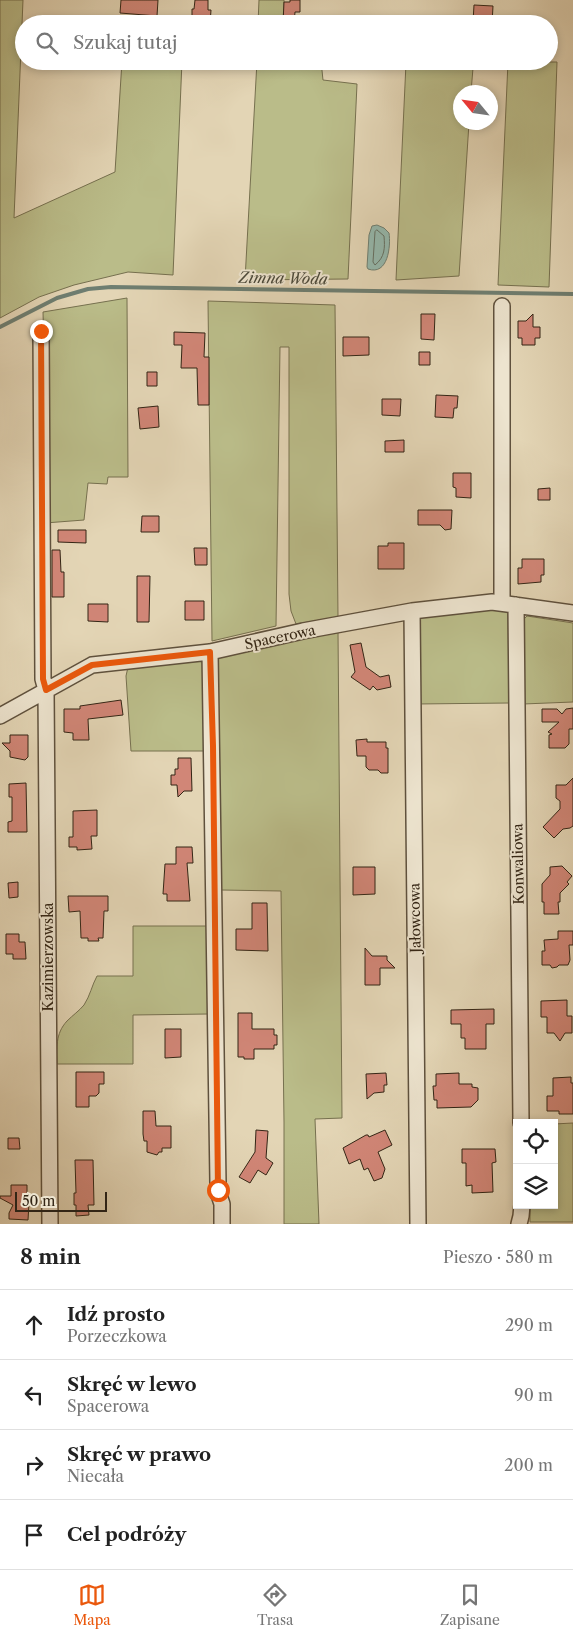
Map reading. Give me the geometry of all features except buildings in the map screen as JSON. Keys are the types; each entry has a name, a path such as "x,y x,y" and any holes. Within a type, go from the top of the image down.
{"street":[{"name":"Konwaliowa","path":"502,306 521,1119"},
{"name":"Kazimierzowska","path":"41,331 43,679 46,690 50,1224"},
{"name":"Spacerowa","path":"0,716 92,665 210,652 303,631 412,611 492,602 573,613"},
{"name":"Jałowcowa","path":"412,611 418,1224"},
{"path":"210,652 213,746 218,1183 222,1204 222,1224"},
{"path":"519,1224 522,1209"}],"green space":[{"path":"0,0 23,0 22,15 15,15 15,70 20,70 14,218 115,172 121,70 182,70 173,275 128,272 74,285 39,297 0,318"},
{"path":"259,0 284,0 283,15 258,15"},
{"path":"257,70 322,70 323,80 357,84 348,279 245,280"},
{"path":"406,70 473,70 472,85 453,85 453,130 469,130 459,276 396,280"},
{"path":"508,70 557,70 549,287 498,285"},
{"path":"127,298 128,477 108,477 107,484 88,483 84,520 45,523 43,312"},
{"path":"208,301 335,305 338,617 296,624 291,611 289,594 289,347 280,347 276,626 212,641"},
{"path":"495,608 508,610 509,703 416,704 417,618"},
{"path":"527,616 573,623 573,702 523,704 524,619"},
{"path":"338,631 342,1118 315,1119 319,1224 284,1224 281,891 221,890 217,659 220,653"},
{"path":"201,660 204,665 206,751 131,751 126,676 128,667"},
{"path":"133,926 208,926 208,1014 133,1015 133,1064 57,1064 60,1031 67,1021 84,1005 97,976 133,976"},
{"path":"573,1123 573,1222 530,1222 530,1209 558,1209 558,1124"}],"water":[{"path":"377,225 389,233 389,252 384,264 375,270 368,269 367,267 369,235 372,226"}],"waterway":[{"name":"Zimna Woda","path":"0,327 57,298 88,289 111,287 573,294"}],"route":[{"path":"41,331 43,679 46,690 92,665 210,652 213,746 218,1190"}]}
